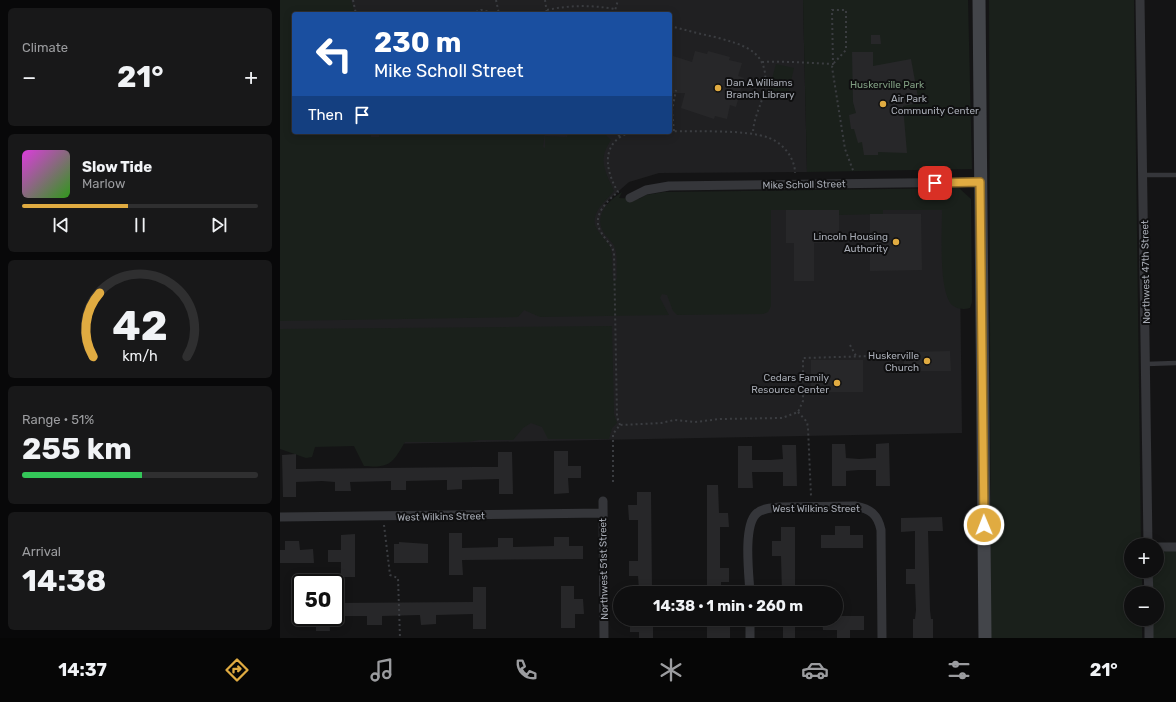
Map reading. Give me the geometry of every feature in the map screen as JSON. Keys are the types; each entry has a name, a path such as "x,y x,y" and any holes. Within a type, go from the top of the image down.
{"main road":[{"path":"979,0 985,638"}],"street":[{"name":"Northwest 47th Street","path":"1140,0 1148,538"},
{"name":"Mike Scholl Street","path":"630,198 646,190 669,186 980,182"},
{"name":"Northwest 51st Street","path":"603,501 604,638"},
{"name":"West Wilkins Street","path":"750,586 749,532 752,520 756,514 767,508 779,507 856,506 866,508 879,520 881,530 882,638"},
{"name":"West Wilkins Street","path":"280,518 603,513"},
{"path":"1164,547 1176,546"},
{"path":"750,626 750,638"},
{"path":"1149,626 1149,638"}],"lane":[{"path":"1143,175 1176,175"},
{"path":"1146,364 1176,363"}],"path":[{"path":"352,0 355,12"},
{"path":"496,0 499,12"},
{"path":"545,0 547,12 562,7 582,5 615,9"},
{"path":"614,12 618,0"},
{"path":"476,12 481,10 490,12"},
{"path":"762,62 789,61 803,64 833,64 846,50 846,10 832,10 833,64 840,125 849,164 854,173"},
{"path":"672,27 742,44 756,54 762,62 766,79 763,99 756,114 753,134"},
{"path":"672,107 676,90"},
{"path":"740,92 763,99"},
{"path":"672,118 674,131 753,134 773,139 784,148 794,161 795,173"},
{"path":"617,134 621,137"},
{"path":"620,425 617,416 614,253 608,241 601,233 598,223 599,214 603,207 618,192 611,180 607,166 607,159 612,146 621,137 627,134"},
{"path":"850,345 856,356"},
{"path":"613,482 613,434 620,425 661,423 674,420 695,422 720,419 782,418 798,412 803,401 803,358 873,356"},
{"path":"798,412 807,422 812,496"},
{"path":"384,516 390,575 398,578 400,638"}],"shaded area":[{"path":"280,0 803,0 807,172 659,173 629,182 604,204 959,196 962,433 280,446"}],"green space":[{"path":"280,0 351,0 354,12 292,12 292,134 371,134 371,137 379,137 379,134 545,134 543,147 545,148 545,136 567,137 568,134 605,134 611,140 605,151 604,163 606,174 614,191 598,209 595,225 611,249 613,281 617,279 616,252 613,244 604,233 600,221 601,215 607,204 622,192 619,198 639,199 646,195 664,192 959,188 971,199 972,302 970,308 961,309 953,306 949,301 946,292 942,270 942,210 883,210 883,214 839,215 839,210 771,210 771,306 768,312 763,314 677,315 673,311 667,295 662,294 660,298 669,315 540,317 524,310 518,317 280,321"},
{"name":"Huskerville Park","path":"803,0 968,0 972,169 807,172"},
{"path":"989,0 1134,0 1141,538 1124,538 1124,578 1142,578 1142,586 1124,586 1124,626 1142,626 1142,638 991,638"},
{"path":"776,64 794,68 788,94 769,90"},
{"path":"612,326 614,414 617,423 612,428 609,439 548,439 542,427 531,423 523,428 513,440 405,442 393,460 380,466 364,466 354,446 315,447 312,457 306,458 280,449 280,329"},
{"path":"1176,551 1176,638 1153,638 1152,626 1164,626 1164,586 1152,586 1152,578 1164,578 1164,552"}],"building":[{"path":"871,35 880,35 881,44 871,44"},
{"path":"695,51 707,54 708,51 730,57 729,60 742,63 738,76 744,78 736,107 730,105 727,119 715,116 714,119 681,108 685,93 672,93 672,56 692,62"},
{"name":"Air Park Community Center","path":"852,52 873,52 873,66 911,59 919,103 903,106 907,153 878,152 878,155 864,155 862,142 858,143 854,129 851,129 849,115 856,113 853,102"},
{"path":"786,210 839,210 839,242 814,243 814,281 794,281 794,243 786,243"},
{"name":"Lincoln Housing Authority","path":"870,214 921,214 922,270 870,271"},
{"name":"Huskerville Church","path":"950,351 951,371 912,371 912,366 904,366 904,357 912,357 912,352"},
{"name":"Cedars Family Resource Center","path":"811,360 863,360 863,392 811,392"},
{"path":"889,443 890,486 876,486 876,470 859,470 846,471 846,486 832,486 832,444 845,444 846,458 859,459 876,458 876,444"},
{"path":"782,445 796,445 797,486 783,486 783,472 752,472 753,488 738,488 738,446 752,446 752,460 770,460 783,459"},
{"path":"554,451 568,451 568,466 581,466 581,478 568,478 569,493 554,494"},
{"path":"498,452 512,452 513,494 499,494 499,479 462,480 462,489 447,490 447,480 406,481 406,490 391,490 391,481 350,482 351,491 335,491 335,482 322,481 296,482 296,497 283,497 282,455 296,454 296,469 498,467"},
{"path":"707,485 718,485 719,513 728,513 729,527 720,527 720,568 729,568 729,582 721,582 721,586 707,586"},
{"path":"637,492 651,492 652,586 639,586 638,576 629,576 629,561 638,561 638,520 629,520 628,505 637,505"},
{"path":"942,517 943,531 928,531 930,610 931,619 933,619 933,638 913,638 913,619 915,619 916,610 915,584 906,584 906,569 915,569 915,531 901,532 901,518"},
{"path":"835,526 850,526 850,535 863,535 863,548 821,548 821,535 835,535"},
{"path":"781,527 795,527 795,586 782,586 781,556 772,556 772,541 781,541"},
{"path":"449,533 462,533 462,548 498,547 498,538 513,538 513,547 554,546 554,537 569,537 569,546 583,546 583,559 462,560 463,575 449,575"},
{"path":"355,534 355,577 344,577 344,574 341,574 341,562 328,562 328,550 341,550 341,535"},
{"path":"285,541 299,541 300,550 313,549 314,563 280,563 280,550 285,550"},
{"path":"399,542 428,544 428,563 394,563 394,544 399,544"},
{"path":"561,586 574,586 574,599 583,599 584,614 575,614 575,628 561,628"},
{"path":"473,587 486,587 486,629 473,629 473,614 436,615 436,624 421,625 420,615 382,616 382,625 367,625 367,616 344,616 344,603 473,602"},
{"path":"843,616 864,616 864,630 850,630 850,638 837,638 837,630 823,630 823,626 843,626"},
{"path":"316,626 330,626 330,631 316,631"},
{"path":"630,626 653,626 653,638 639,638 639,632 630,632"},
{"path":"707,626 730,626 730,638 707,638"},
{"path":"783,626 795,626 795,638 783,638"}],"place":[{"name":"Dan A Williams Branch Library","path":"718,88"},
{"name":"Air Park Community Center","path":"883,104"},
{"name":"Lincoln Housing Authority","path":"896,242"},
{"name":"Huskerville Church","path":"927,361"},
{"name":"Cedars Family Resource Center","path":"837,383"}],"route":[{"path":"935,183 980,182 984,525"}]}
